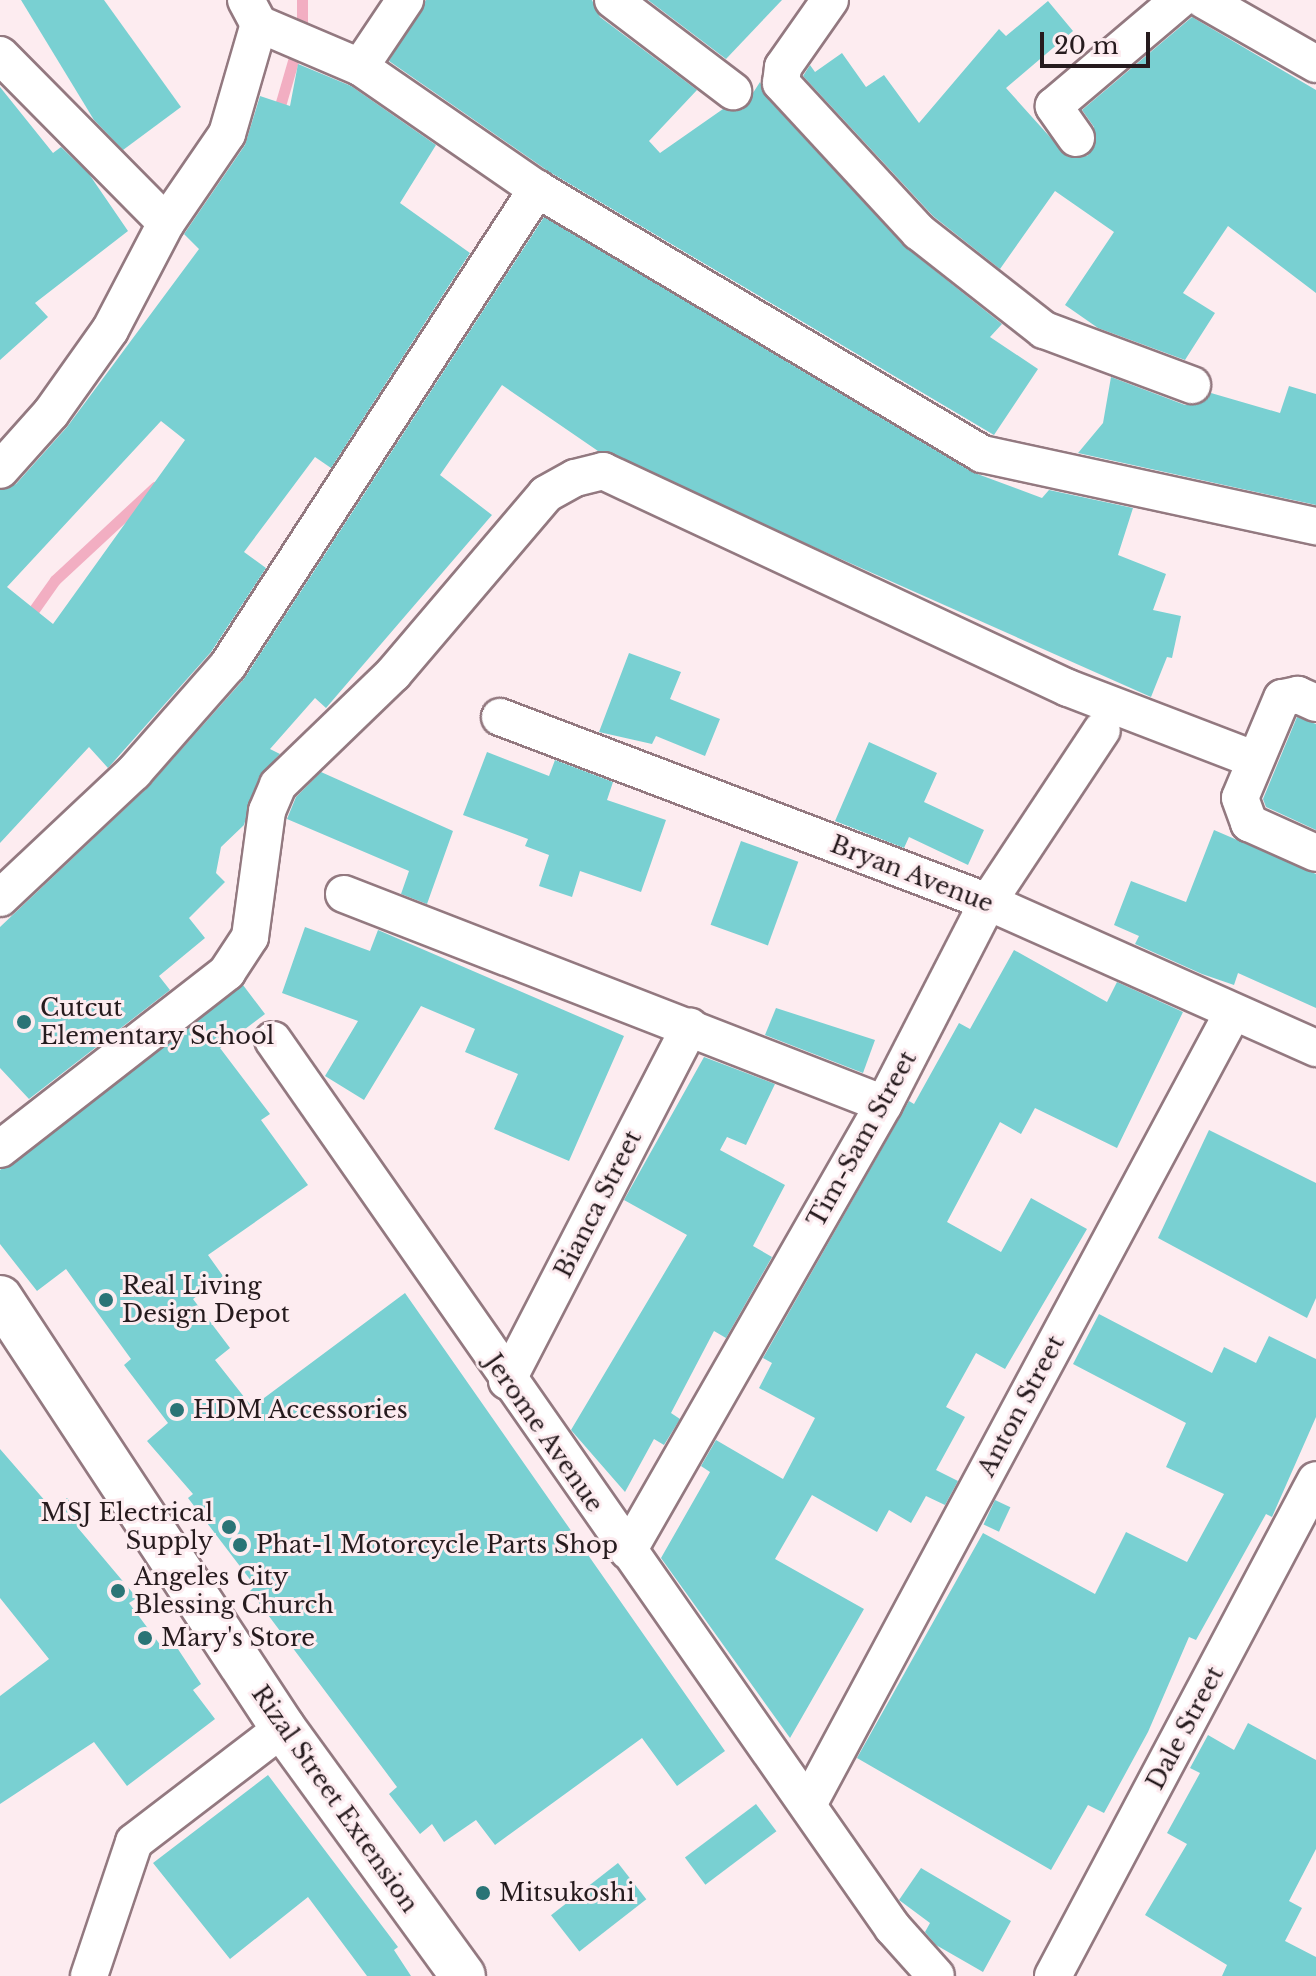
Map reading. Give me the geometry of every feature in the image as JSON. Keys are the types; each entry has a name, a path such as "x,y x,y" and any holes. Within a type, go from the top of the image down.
{"main road":[{"name":"Rizal Street Extension","path":"0,1298 283,1728 463,1976"}],"street":[{"path":"360,67 405,0"},
{"path":"613,0 733,91"},
{"path":"830,0 783,67 781,83 919,232 1044,330 1192,385"},
{"path":"1076,138 1054,106 1179,0"},
{"path":"1204,0 1316,64"},
{"path":"0,470 51,413 110,330 166,223 227,134 260,19 312,49 360,67 537,189 982,454 1316,526"},
{"path":"0,55 166,223"},
{"path":"0,898 134,772 228,665 537,189"},
{"path":"0,1149 227,972 250,937 267,811 278,785 393,674 546,494 575,478 603,471 1068,688 1253,759"},
{"path":"1316,703 1298,695 1282,698 1253,759 1240,798 1249,823 1316,853"},
{"name":"Bryan Avenue","path":"500,717 988,902 1316,1048"},
{"name":"Tim-Sam Street","path":"628,1551 884,1104 988,902 1102,730"},
{"path":"344,894 884,1104"},
{"name":"Anton Street","path":"810,1801 1233,1012"},
{"name":"Bianca Street","path":"507,1381 690,1027"},
{"name":"Jerome Avenue","path":"273,1040 507,1381 810,1801 893,1928 936,1976"},
{"name":"Dale Street","path":"1053,1976 1316,1480"},
{"path":"89,1976 134,1842 283,1728"}],"building":[{"path":"21,0 104,0 181,107 123,150 94,120"},
{"path":"426,0 592,0 600,17 697,90 649,141 660,153 723,109 742,110 760,82 766,97 904,246 1002,324 990,337 1038,369 994,435 548,171 389,61"},
{"path":"648,0 782,0 726,59"},
{"path":"1048,1 1073,31 1006,88 1068,157 1087,156 1095,146 1094,127 1082,110 1192,17 1316,90 1316,293 1228,226 1183,293 1215,313 1185,360 1098,328 1065,305 1114,232 1055,191 1000,269 933,216 803,76 810,65 815,72 842,53 866,87 884,75 919,123 999,29 1006,36"},
{"path":"298,64 351,86 436,145 400,203 470,253 331,468 315,457 244,552 266,568 211,652 108,768 89,747 0,843 0,490 16,484 67,427 199,249 184,234 245,145 260,96 290,106","holes":["161,421 185,440 53,624 7,587"]},
{"path":"0,87 53,153 61,147 89,174 128,231 35,303 48,317 0,360"},
{"path":"544,217 972,472 1042,498 1049,490 1133,508 1118,555 1166,574 1153,610 1181,616 1172,658 1167,657 1151,697 598,451 502,385 440,475 492,515 326,708 315,698 270,749 280,754 259,777 244,825 221,847 216,873 225,882 189,918 205,938 159,976 170,990 29,1099 0,1068 0,927 148,787 244,679"},
{"path":"1111,377 1185,405 1196,405 1211,393 1280,413 1289,386 1316,394 1316,505 1078,453 1103,423"},
{"path":"629,653 681,672 670,699 720,719 705,756 656,736 652,744 599,732"},
{"path":"1297,717 1316,724 1316,830 1266,807 1263,799"},
{"path":"869,742 937,773 924,802 984,830 968,865 909,837 904,848 835,821"},
{"path":"487,752 549,776 555,760 613,782 607,800 666,820 641,892 580,871 572,897 539,886 549,855 525,846 528,839 463,815"},
{"path":"321,772 453,831 427,904 401,894 409,871 287,819 296,797"},
{"path":"1214,830 1316,874 1316,1008 1238,973 1234,985 1202,974 1135,944 1139,936 1114,925 1131,881 1186,902"},
{"path":"741,841 798,862 768,945 711,925"},
{"path":"305,927 370,951 378,930 624,1036 569,1161 494,1129 518,1074 465,1052 475,1029 421,1006 364,1100 325,1076 358,1021 282,993"},
{"path":"1014,950 1107,1002 1117,982 1183,1012 1117,1148 1035,1108 1021,1134 1000,1122 947,1222 1001,1252 1031,1198 1087,1229 1005,1369 976,1353 946,1407 965,1417 936,1470 958,1481 945,1505 926,1496 911,1523 889,1510 877,1532 812,1495 775,1559 864,1609 790,1738 661,1558 710,1472 701,1466 716,1440 783,1479 815,1418 759,1388 772,1363 763,1358 909,1101 914,1104 959,1023 970,1029"},
{"path":"243,985 265,1014 220,1048 270,1114 261,1120 308,1185 208,1255 223,1276 193,1299 230,1348 215,1360 252,1407 405,1293 725,1751 677,1786 642,1738 495,1845 476,1820 444,1842 432,1824 420,1834 389,1794 397,1787 250,1591 255,1586 188,1498 193,1494 147,1441 168,1423 124,1365 131,1359 66,1269 37,1291 0,1244 0,1170"},
{"path":"776,1008 875,1040 863,1073 765,1035"},
{"path":"704,1057 775,1084 746,1145 727,1137 720,1150 785,1185 753,1246 772,1257 726,1338 714,1331 671,1413 680,1419 664,1445 654,1439 625,1492 571,1430 687,1235 624,1200"},
{"path":"1209,1130 1316,1183 1316,1298 1307,1318 1158,1238"},
{"path":"1099,1314 1212,1373 1224,1347 1256,1363 1269,1336 1316,1359 1316,1417 1272,1517 1266,1514 1196,1640 1189,1637 1148,1732 1104,1813 1088,1805 1051,1870 857,1758 983,1533 1095,1594 1126,1532 1187,1562 1224,1494 1166,1467 1186,1423 1073,1364"},
{"path":"0,1449 53,1510 67,1498 86,1521 78,1528 137,1598 129,1603 164,1650 174,1643 201,1684 193,1690 215,1719 127,1786 94,1742 0,1804 0,1696 49,1659 0,1598"},
{"path":"995,1500 1010,1507 999,1532 984,1524"},
{"path":"1248,1723 1316,1760 1316,1849 1289,1901 1302,1908 1285,1941 1316,1957 1316,1976 1222,1976 1227,1965 1145,1915 1187,1844 1167,1833 1200,1773 1190,1768 1208,1735 1234,1750"},
{"path":"268,1775 398,1947 394,1950 411,1976 367,1976 308,1897 230,1959 153,1863"},
{"path":"756,1804 776,1831 705,1885 685,1858"},
{"path":"618,1863 646,1899 579,1952 551,1915"},
{"path":"921,1868 1011,1921 983,1972 936,1945 925,1932 930,1923 899,1900"}],"waterway":[{"path":"277,116 302,30 302,0"},
{"path":"26,621 55,580 155,487"}],"place":[{"name":"Cutcut Elementary School","path":"24,1022"},
{"name":"Real Living Design Depot","path":"106,1300"},
{"name":"HDM Accessories","path":"177,1410"},
{"name":"MSJ Electrical Supply","path":"229,1527"},
{"name":"Phat-1 Motorcycle Parts Shop","path":"240,1545"},
{"name":"Angeles City Blessing Church","path":"118,1591"},
{"name":"Mary's Store","path":"145,1638"},
{"name":"Mitsukoshi","path":"483,1893"}]}
